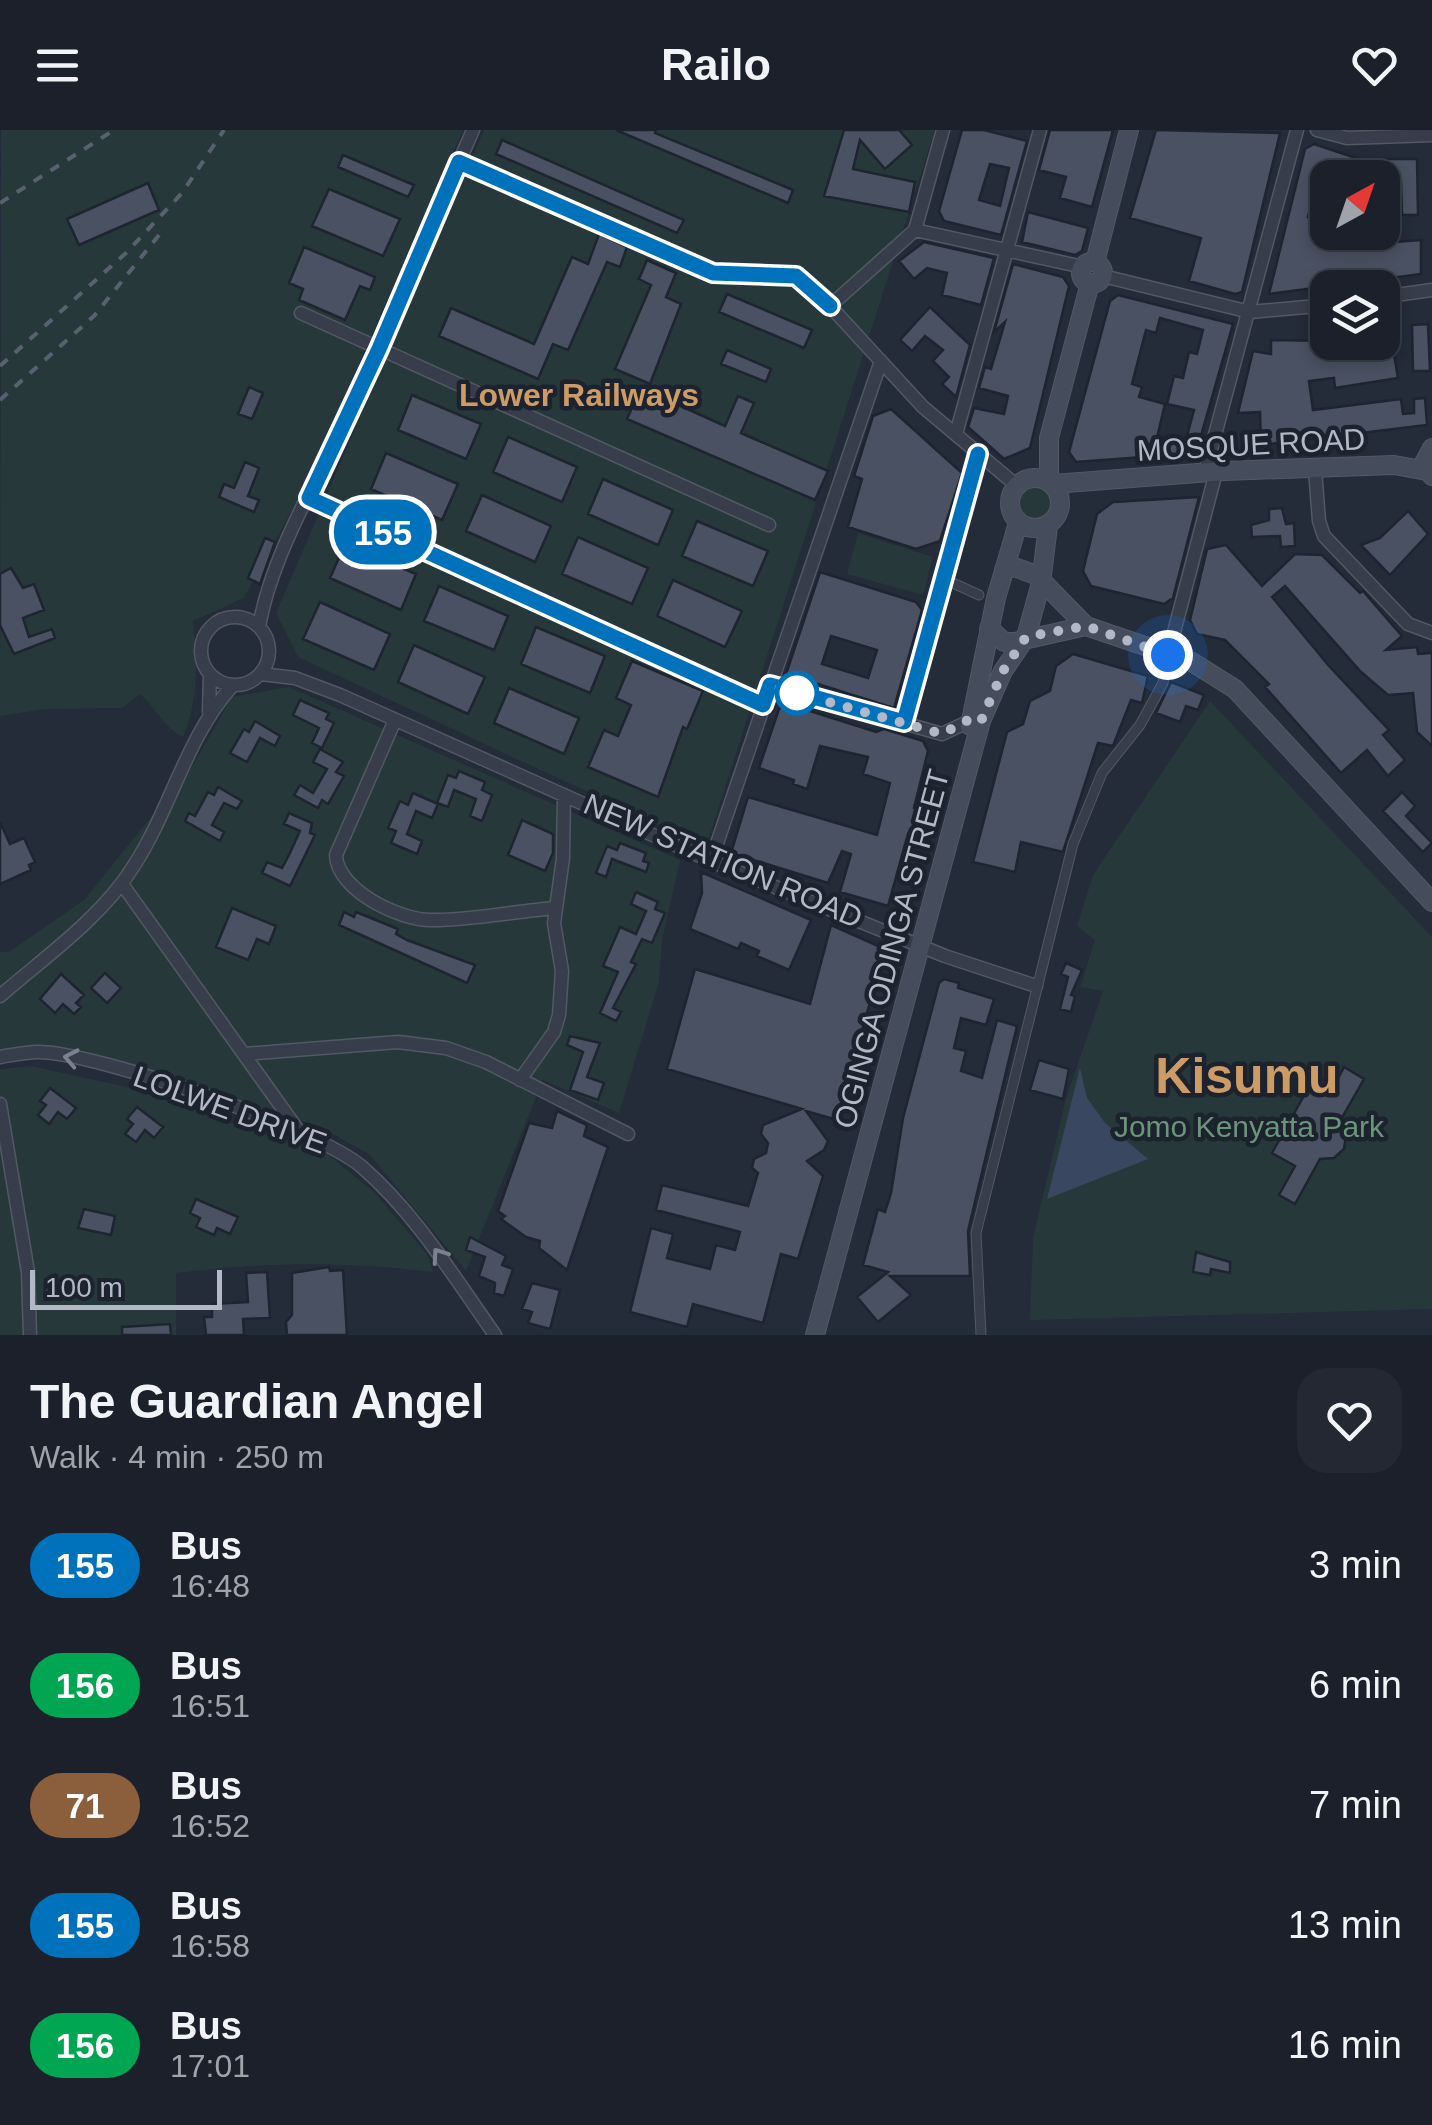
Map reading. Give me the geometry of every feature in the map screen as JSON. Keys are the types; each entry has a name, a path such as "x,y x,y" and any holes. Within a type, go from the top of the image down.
{"main road":[{"path":"1050,438 1016,487 1013,517 1033,529 1048,526 1057,518 1050,438 1129,130"},
{"name":"MOSQUE ROAD","path":"1054,486 1210,472 1429,462"},
{"path":"1016,487 1035,477 1054,486"},
{"name":"OGINGA ODINGA STREET","path":"808,1335 977,720 990,628 1018,523"},
{"name":"OGINGA ODINGA STREET","path":"977,720 1026,637 1041,582 1048,526"},
{"path":"1004,570 1025,569 1086,626 1214,673 1235,689 1432,902"},
{"path":"990,628 1004,642 1086,626"}],"street":[{"path":"210,674 233,685 261,674 269,654 260,626 264,596 379,349 473,130"},
{"path":"830,306 914,230 943,130"},
{"path":"956,434 1010,250 1040,130"},
{"path":"981,1335 976,1233 1036,986 1084,811 1102,773 1140,725 1164,683 1210,472 1297,130"},
{"path":"1317,130 1347,138 1432,135"},
{"path":"459,162 713,273 796,276 830,306 923,408 1016,487"},
{"path":"914,230 1010,250 1250,312 1310,307"},
{"path":"1400,294 1432,290"},
{"path":"301,313 769,525"},
{"path":"711,861 881,361"},
{"path":"904,722 978,454"},
{"path":"1316,470 1319,521 1324,536 1408,624 1432,634"},
{"path":"309,498 763,705"},
{"path":"942,578 979,594"},
{"path":"243,617 264,596"},
{"path":"208,712 210,674 200,651 206,632 222,618 243,617 260,626"},
{"name":"NEW STATION ROAD","path":"269,654 295,678"},
{"name":"NEW STATION ROAD","path":"261,674 295,678 711,861 944,956 1036,986"},
{"path":"0,996 122,884 161,816 208,712 233,685"},
{"path":"770,685 942,734 977,720"},
{"path":"395,720 336,854 342,878 376,902 421,920 555,908"},
{"path":"520,1080 554,1032 559,1015 562,971 555,908 563,858 564,794"},
{"path":"122,884 298,1130"},
{"path":"244,1054 398,1042 446,1048 486,1062 628,1134"},
{"name":"LOLWE DRIVE","path":"0,1057 39,1052 78,1058 298,1130 359,1164 390,1193 495,1335"},
{"path":"0,1104 28,1272 30,1335"}],"green space":[{"path":"1,130 463,130 302,492 244,598 193,621 196,680 183,737 140,694 122,708 45,709 0,716"},
{"path":"484,130 935,130 706,847 298,657 276,613"},
{"path":"1035,481 1051,487 1057,503 1051,519 1035,525 1019,519 1013,503 1019,487"},
{"path":"858,533 933,557 923,595 847,574"},
{"path":"289,687 680,860 662,940 659,982 619,1113 543,1080 466,1271 370,1155 319,1126 40,1047 0,1056 0,952 9,952 84,900 193,765 232,697"},
{"name":"Jomo Kenyatta Park","path":"1210,701 1432,937 1432,1309 1030,1320 1033,1238 1066,1098 1103,991 1080,987 1095,940 1077,926 1093,875"},
{"path":"31,1066 127,1087 272,1137 321,1149 374,1192 427,1254 433,1272 304,1264 176,1273 176,1335 0,1335 0,1069"}],"water":[{"path":"1080,1068 1087,1098 1105,1123 1148,1159 1047,1199"}],"building":[{"path":"616,130 656,130 655,133 793,190 788,203"},
{"path":"844,130 899,130 912,145 885,169 860,140 853,169 915,182 909,212 824,196"},
{"path":"962,130 984,130 1027,141 1001,235 944,221 939,211","holes":["990,164 1009,168 1000,206 979,200"]},
{"path":"1050,130 1113,130 1092,207 1060,198 1066,177 1039,170"},
{"path":"1156,130 1280,133 1242,292 1235,294 1189,281 1201,238 1130,218"},
{"path":"502,140 684,220 677,233 496,154"},
{"path":"1314,144 1362,160 1310,160 1310,250 1400,250 1400,242 1421,240 1421,274 1400,277 1400,270 1310,270 1310,289 1269,294 1305,149"},
{"path":"343,155 414,185 408,197 338,167"},
{"path":"1417,159 1418,215 1402,215 1400,160 1387,160"},
{"path":"148,183 159,210 79,245 67,219"},
{"path":"329,189 400,219 383,256 312,226"},
{"path":"1028,212 1088,228 1082,251 1075,255 1022,242"},
{"path":"599,234 627,247 620,267 607,262 568,350 553,344 538,379 439,336 451,308 534,344 572,257 588,264"},
{"path":"924,242 994,258 981,305 942,295 947,273 927,268 914,279 899,261"},
{"path":"304,247 375,277 370,290 360,286 345,320 299,300 303,289 289,283"},
{"path":"647,260 676,273 666,297 681,304 650,384 615,369 651,285 639,279"},
{"path":"1013,264 1063,277 1069,286 1030,448 1004,459 968,427 974,408 1004,414 1008,396 979,388 985,367 991,369 1005,322 994,332"},
{"path":"727,294 812,330 804,348 719,312"},
{"path":"1118,295 1233,324 1196,453 1076,462 1069,452 1110,301","holes":["1160,318 1203,330 1197,354 1189,352 1183,378 1174,376 1167,404 1194,410 1186,440 1156,442 1165,404 1139,397 1142,387 1132,384 1146,330 1156,333"]},
{"path":"930,307 970,345 956,397 942,384 949,377 933,361 943,350 925,336 912,351 900,340"},
{"path":"1428,324 1430,371 1413,371 1412,325"},
{"path":"1271,340 1310,341 1310,360 1395,360 1398,378 1335,388 1334,378 1309,381 1313,410 1401,399 1403,414 1414,413 1414,399 1425,398 1427,425 1261,445 1260,412 1238,413 1253,351 1271,354"},
{"path":"727,350 771,369 766,382 721,364"},
{"path":"249,387 263,393 252,419 238,414"},
{"path":"641,388 725,426 738,396 754,403 741,433 828,471 815,500 627,419"},
{"path":"412,395 481,424 466,459 398,430"},
{"path":"891,409 962,473 940,541 916,549 848,527 862,479 854,476 873,416"},
{"path":"508,437 577,467 562,502 493,472"},
{"path":"386,453 458,484 442,520 371,489"},
{"path":"245,462 259,468 248,496 259,500 254,512 219,497 224,484 234,488"},
{"path":"603,479 673,510 658,545 588,514"},
{"path":"482,495 551,526 535,562 466,531"},
{"path":"1199,497 1173,598 1164,604 1091,586 1083,571 1097,514 1113,502"},
{"path":"1282,508 1286,524 1294,523 1295,546 1281,547 1280,536 1252,537 1251,525 1269,520 1269,509"},
{"path":"1408,511 1428,534 1390,575 1361,545 1380,538"},
{"path":"697,521 768,551 753,586 682,556"},
{"path":"578,537 648,568 632,604 562,574"},
{"path":"265,538 275,542 260,584 248,578"},
{"path":"345,544 416,574 401,610 330,578"},
{"path":"1226,545 1262,586 1295,554 1322,555 1360,593 1363,591 1402,636 1386,650 1417,647 1418,654 1432,653 1432,746 1417,732 1413,693 1388,695 1361,672 1285,586 1272,597 1389,730 1383,735 1405,760 1388,776 1367,750 1341,773 1265,687 1269,684 1225,640 1197,634 1190,620 1207,549"},
{"path":"11,568 23,588 34,584 44,610 23,618 29,637 52,629 55,638 14,654 0,625 0,574"},
{"path":"820,572 916,602 922,610 894,708 786,674","holes":["831,636 877,650 868,678 822,664"]},
{"path":"673,580 742,611 725,647 657,616"},
{"path":"439,586 508,616 494,650 424,621"},
{"path":"320,602 390,634 374,670 303,639"},
{"path":"536,627 605,656 590,693 521,664"},
{"path":"414,645 485,677 468,714 398,682"},
{"path":"1073,654 1148,676 1142,703 1131,700 1113,746 1098,743 1063,852 1021,842 1015,872 973,862 1007,732 1023,724 1030,701 1050,691 1056,666"},
{"path":"632,661 703,691 687,729 683,727 658,797 588,767 604,730 618,736 631,705 616,698"},
{"path":"1171,682 1204,695 1198,710 1186,706 1180,722 1156,713"},
{"path":"509,688 579,718 564,754 494,723"},
{"path":"300,700 329,713 326,719 334,723 322,748 312,743 319,728 293,715"},
{"path":"788,704 876,732 884,729 923,741 928,751 914,808 920,810 913,835 908,834 888,906 840,892 851,854 842,851 828,883 731,853 748,797 877,835 890,783 863,774 868,757 820,746 807,789 793,784 794,780 759,768 779,709"},
{"path":"255,721 280,736 275,746 260,738 247,762 230,753 244,729 249,732"},
{"path":"320,749 343,762 336,772 344,776 328,804 322,800 318,808 294,795 300,785 313,793 327,769 313,762"},
{"path":"459,771 485,782 482,790 492,795 482,821 470,816 476,799 454,790 448,807 437,803 448,775 456,778"},
{"path":"218,787 242,801 237,809 224,803 212,825 224,832 220,841 185,821 189,813 195,816 208,792 214,795"},
{"path":"1402,792 1415,806 1406,816 1432,843 1423,852 1383,811"},
{"path":"413,793 438,804 432,818 416,811 407,834 422,841 417,854 391,843 396,831 388,828 400,801 408,805"},
{"path":"289,813 312,823 310,833 315,835 290,886 262,873 267,862 282,868 300,831 284,824"},
{"path":"522,820 553,834 553,853 545,871 508,855"},
{"path":"0,822 10,844 24,838 35,862 29,865 31,870 0,884"},
{"path":"620,843 646,853 646,872 612,859 606,877 596,873 607,846 617,850"},
{"path":"701,872 811,920 789,970 757,956 759,951 741,943 738,949 690,929 702,893"},
{"path":"636,892 658,902 655,909 665,913 652,943 642,939 631,962 636,964 613,1008 621,1012 616,1021 600,1013 618,972 603,966 620,927 636,934 646,911 631,904"},
{"path":"232,908 276,926 269,944 257,939 248,960 216,947"},
{"path":"344,912 354,917 356,912 398,929 396,934 407,940 475,965 467,983 339,925"},
{"path":"831,925 885,949 837,1120 806,1111 828,1141 824,1150 807,1161 823,1176 798,1259 781,1254 763,1323 693,1304 687,1327 630,1312 651,1228 673,1234 667,1258 710,1269 716,1245 735,1250 740,1232 656,1210 662,1185 748,1206 758,1173 752,1168 754,1159 766,1153 768,1143 761,1134 763,1125 802,1109 667,1069 695,969 810,1004"},
{"path":"1066,963 1082,970 1071,995 1075,996 1071,1012 1060,1009 1068,977 1061,974"},
{"path":"105,973 121,988 107,1003 91,988"},
{"path":"61,974 84,995 76,1003 81,1007 74,1014 63,1004 55,1013 40,999"},
{"path":"944,979 959,983 958,988 994,999 986,1025 961,1018 954,1048 966,1051 961,1071 982,1078 997,1020 1017,1026 968,1231 970,1276 890,1276 911,1295 878,1322 857,1297 888,1272 863,1265 878,1209 885,1212 891,1193 903,1118 939,983"},
{"path":"570,1036 600,1043 587,1077 604,1083 598,1100 570,1090 583,1052 567,1045"},
{"path":"1039,1060 1069,1069 1063,1099 1030,1090"},
{"path":"1344,1067 1364,1079 1339,1123 1346,1135 1344,1149 1334,1158 1320,1159 1295,1204 1279,1195 1295,1166 1272,1153 1315,1076 1334,1086"},
{"path":"50,1088 76,1108 67,1119 58,1112 49,1124 38,1115 46,1105 40,1101"},
{"path":"137,1107 163,1127 154,1138 145,1130 136,1142 125,1134 133,1124 127,1119"},
{"path":"557,1111 587,1125 584,1136 608,1147 567,1270 539,1248 540,1241 526,1237 501,1219 505,1216 498,1211 529,1123 552,1128"},
{"path":"196,1199 238,1217 230,1234 217,1228 214,1235 196,1227 200,1218 190,1213"},
{"path":"84,1209 115,1216 111,1235 78,1228"},
{"path":"470,1237 506,1256 502,1265 513,1269 504,1296 494,1293 495,1283 479,1276 485,1257 466,1250"},
{"path":"1196,1252 1230,1262 1230,1273 1211,1269 1210,1275 1193,1272"},
{"path":"329,1267 330,1271 343,1270 347,1335 287,1335 286,1322 292,1315 292,1273"},
{"path":"267,1272 270,1318 243,1319 244,1335 206,1335 204,1317 212,1317 212,1304 248,1302 246,1273"},
{"path":"532,1283 560,1290 550,1329 528,1323 532,1312 522,1309"},
{"path":"170,1324 171,1335 122,1335 122,1327"}],"railway":[{"path":"0,203 114,130"},
{"path":"0,366 126,253 182,193 224,130"},
{"path":"0,400 94,316 159,235"}],"bus line":[{"name":"155","path":"830,306 796,276 713,273 459,162 379,349 309,498 763,705 770,685 904,722 978,454"}],"district":[{"name":"Lower Railways","path":"579,395"},
{"name":"Kisumu","path":"1247,1075"}],"route":[{"path":"797,693 779,688 942,734 972,718 981,721 1003,671 1026,637 1086,626 1168,655"}]}
